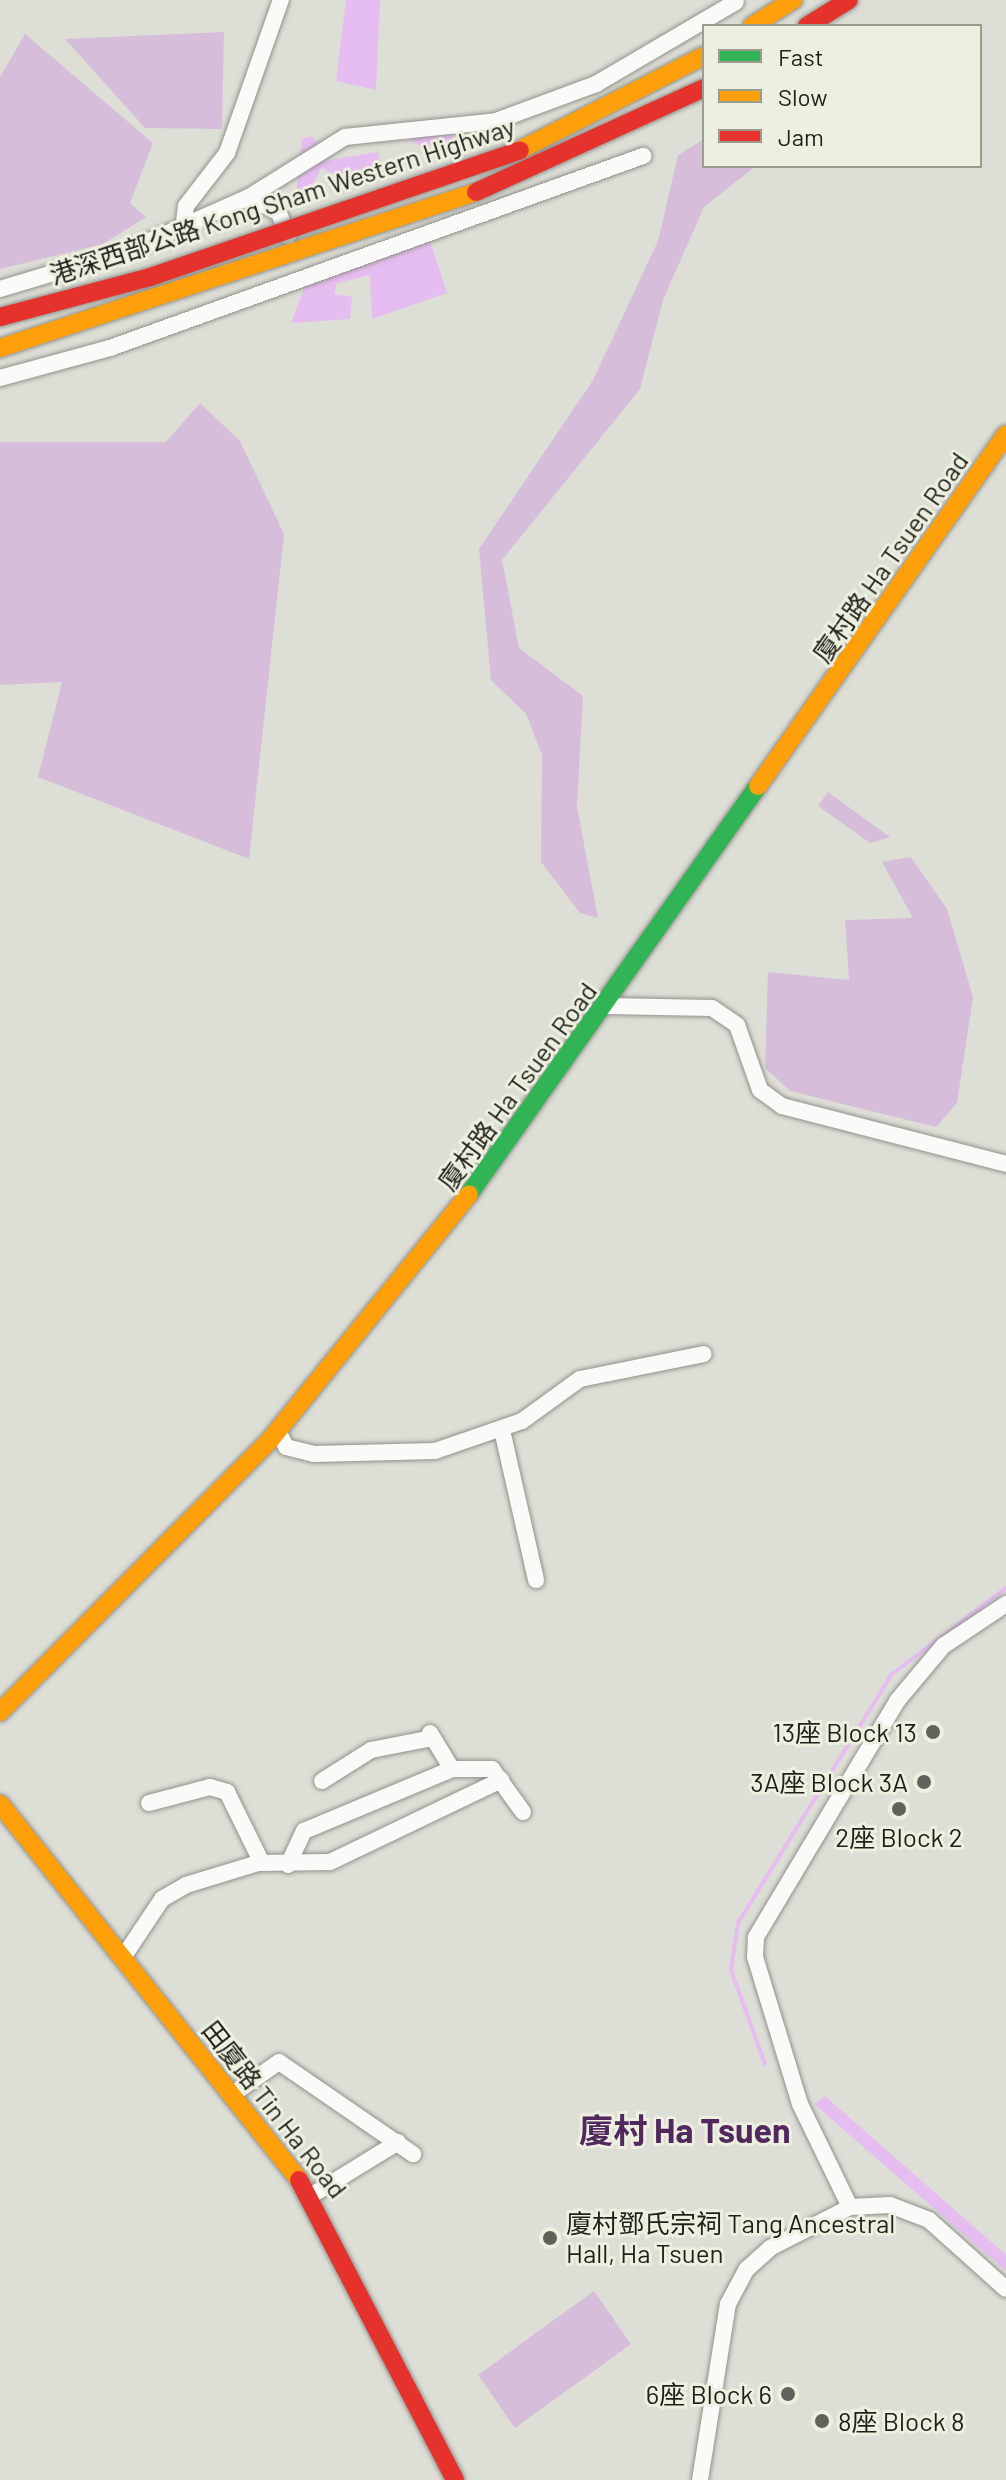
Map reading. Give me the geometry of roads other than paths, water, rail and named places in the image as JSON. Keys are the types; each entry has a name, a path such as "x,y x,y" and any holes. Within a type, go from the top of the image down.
{"main road":[{"path":"755,24 793,0"},
{"path":"810,24 849,0"},
{"name":"港深西部公路 Kong Sham Western Highway","path":"0,317 150,277 508,156 702,57"},
{"name":"港深西部公路 Kong Sham Western Highway","path":"0,348 467,196 702,89"},
{"name":"廈村路 Ha Tsuen Road","path":"0,1712 278,1431 428,1253 607,1006 1006,435"},
{"name":"田廈路 Tin Ha Road","path":"0,1804 312,2195 455,2480"}],"street":[{"path":"184,222 186,206 227,153 281,0"},
{"path":"0,289 127,251 184,222 249,197 345,137 496,121 596,84 736,2"},
{"path":"0,378 110,348 643,156"},
{"path":"249,197 279,213 294,248 295,279"},
{"path":"607,1006 712,1008 737,1025 760,1090 782,1106 1006,1164"},
{"path":"278,1431 286,1447 367,1457 435,1451 502,1430 580,1379 704,1354"},
{"path":"502,1430 536,1580"},
{"path":"850,2207 800,2104 755,1957 756,1937 897,1701 943,1646 1006,1604"},
{"path":"322,1781 371,1750 431,1735 452,1769"},
{"path":"288,1865 304,1831 452,1769 483,1765 501,1780 523,1812"},
{"path":"124,1956 162,1899 262,1863 330,1862 369,1847 501,1780"},
{"path":"149,1803 210,1787 227,1792 262,1863"},
{"path":"233,2094 279,2062 413,2154"},
{"path":"312,2195 398,2142"},
{"path":"700,2480 735,2286 770,2248 850,2207 890,2205 920,2214 1006,2289"}],"waterway":[{"path":"765,2064 731,1970 738,1923 892,1674 1006,1588"}],"place":[{"name":"13座 Block 13","path":"933,1732"},
{"name":"3A座 Block 3A","path":"924,1782"},
{"name":"2座 Block 2","path":"899,1809"},
{"name":"廈村鄧氏宗祠 Tang Ancestral Hall, Ha Tsuen","path":"550,2238"},
{"name":"6座 Block 6","path":"788,2394"},
{"name":"8座 Block 8","path":"822,2421"}],"district":[{"name":"廈村 Ha Tsuen","path":"685,2130"}]}
